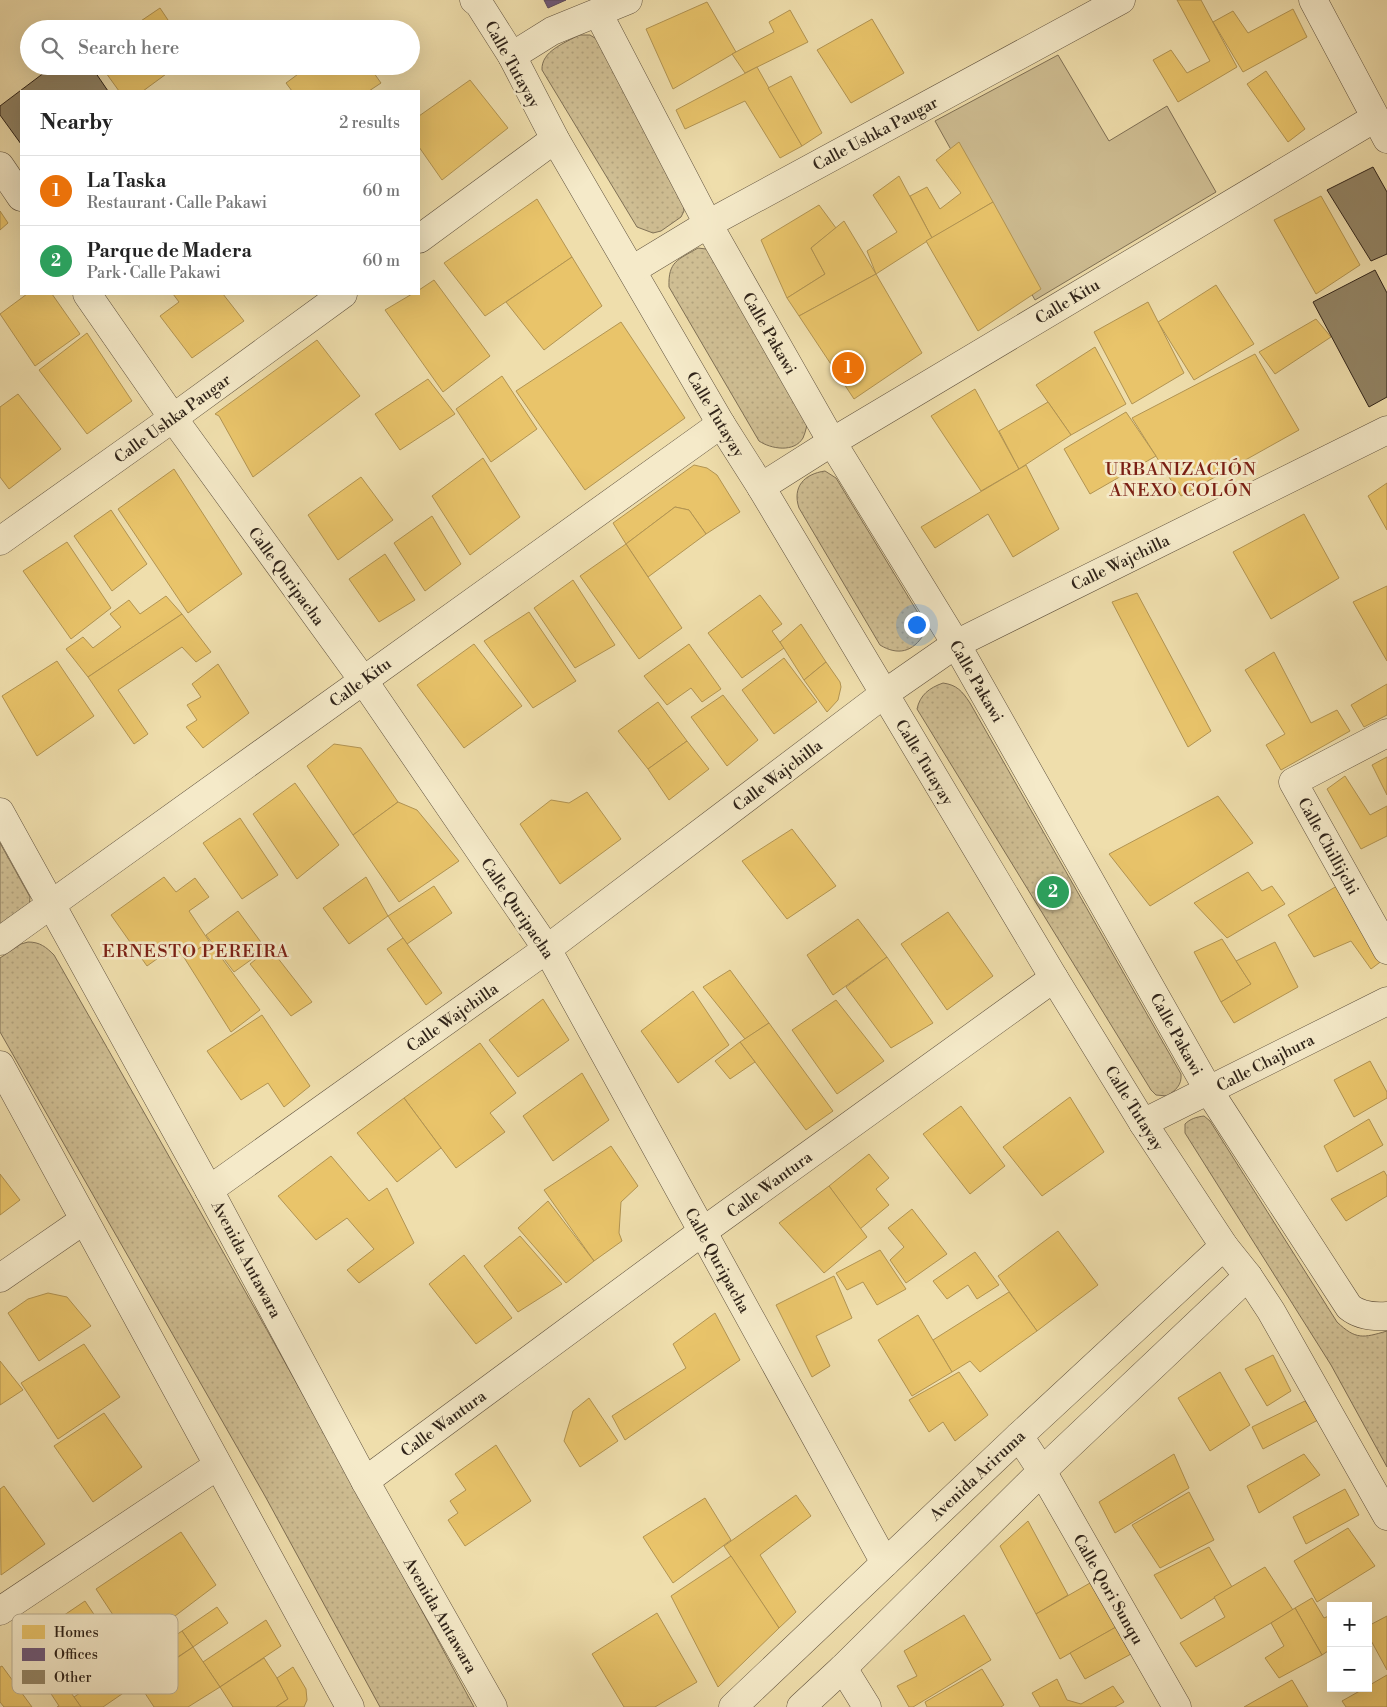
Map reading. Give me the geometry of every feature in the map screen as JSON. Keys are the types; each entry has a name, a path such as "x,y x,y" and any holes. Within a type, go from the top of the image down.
{"street":[{"name":"Calle Tutayay","path":"474,0 479,4 512,56 555,139 721,424 1054,978 1143,1123 1224,1246 1248,1276 1271,1311 1387,1516"},
{"path":"512,56 552,31 628,0"},
{"name":"Calle Ushka Paugar","path":"632,270 708,224 1121,0"},
{"path":"1313,0 1381,128"},
{"name":"Calle Pakawi","path":"598,13 708,224 832,442 956,644 1209,1091 1349,1307 1356,1313 1370,1316 1387,1316"},
{"name":"Calle Kitu","path":"761,488 832,442 1381,128"},
{"path":"420,238 555,139"},
{"path":"0,166 20,196"},
{"name":"Calle Quripacha","path":"88,295 173,418 363,680 547,949 885,1563"},
{"name":"Calle Ushka Paugar","path":"0,541 342,295"},
{"name":"Calle Kitu","path":"0,941 721,424"},
{"name":"Calle Wajchilla","path":"210,1190 547,949 884,694 956,644 1387,430"},
{"name":"Calle Chillijchi","path":"1387,733 1293,782 1387,950"},
{"name":"Avenida Antawara","path":"0,812 210,1190 365,1481 493,1707"},
{"name":"Calle Wantura","path":"365,1481 702,1232 1054,978"},
{"name":"Calle Chajhura","path":"1143,1123 1387,1000"},
{"path":"0,1065 350,1707"},
{"path":"0,1278 84,1220"},
{"name":"Avenida Ariruma","path":"734,1707 1019,1436 1224,1246"},
{"path":"801,1707 843,1668 1042,1471 1248,1276"},
{"name":"Calle Qori Sunqu","path":"1019,1436 1042,1471 1177,1707"},
{"path":"0,1611 218,1466"},
{"path":"843,1668 867,1707"}],"shaded area":[{"path":"579,35 590,35 598,40 683,203 684,211 681,217 661,231 653,233 637,227 542,70 545,58 555,48"},
{"path":"1058,55 1109,141 1167,106 1216,192 1035,300 935,121"},
{"path":"698,248 706,249 711,254 808,418 803,438 794,446 776,448 759,441 669,287 672,266"},
{"path":"825,471 836,478 923,621 924,634 910,648 899,651 880,645 799,508 797,494 802,483 811,475"},
{"path":"943,683 959,689 970,703 1181,1074 1178,1087 1167,1096 1156,1095 1151,1090 917,709 920,700 926,693 933,687"},
{"path":"0,843 30,897 29,909 0,933"},
{"path":"28,942 42,946 54,955 267,1330 474,1707 380,1707 265,1496 0,1032 0,958 21,944"},
{"path":"1204,1116 1210,1121 1337,1322 1349,1332 1360,1336 1387,1331 1387,1467 1331,1365 1185,1133 1185,1124 1187,1122 1193,1118"}],"building: Homes":[{"path":"1177,0 1201,0 1237,67 1178,102 1153,60 1171,50 1187,73 1210,61"},
{"path":"707,2 736,52 673,89 646,29"},
{"path":"160,8 168,20 142,20"},
{"path":"1293,9 1307,37 1243,72 1213,22 1233,11 1248,33"},
{"path":"790,10 808,42 745,73 732,54 774,32 769,22"},
{"path":"872,19 904,73 851,103 817,50"},
{"path":"757,67 802,146 780,158 745,101 685,129 676,110"},
{"path":"1266,71 1305,129 1288,142 1247,84"},
{"path":"107,75 165,75 144,90 118,90"},
{"path":"297,75 375,75 381,83 370,90 291,90 286,83"},
{"path":"791,76 822,133 802,146 768,88"},
{"path":"470,80 508,128 442,180 420,148 420,115"},
{"path":"959,142 993,202 932,238 910,196 927,187 940,209 961,193 936,160"},
{"path":"899,176 932,238 876,274 867,251 897,232 873,195"},
{"path":"1321,196 1360,265 1316,294 1274,220"},
{"path":"537,199 572,257 485,316 444,263"},
{"path":"993,202 1041,289 978,331 926,241"},
{"path":"819,205 836,228 811,248 825,274 787,298 761,240"},
{"path":"0,211 8,223 0,230"},
{"path":"844,221 876,274 799,316 787,298 825,274 811,248"},
{"path":"572,257 602,306 544,350 506,302"},
{"path":"876,274 922,353 854,399 799,316"},
{"path":"434,280 490,356 443,392 385,310 410,295 420,295 420,289"},
{"path":"1216,285 1254,344 1194,380 1158,322"},
{"path":"26,295 53,295 80,334 35,366 0,314"},
{"path":"174,295 224,295 244,321 192,358 160,316 179,302"},
{"path":"1148,302 1184,373 1132,404 1094,332"},
{"path":"1316,319 1331,337 1275,374 1259,352"},
{"path":"621,322 685,418 585,490 516,391"},
{"path":"87,333 132,401 87,434 39,370"},
{"path":"317,340 360,396 253,477 219,416 215,414"},
{"path":"1095,347 1126,404 1071,435 1036,385"},
{"path":"1255,354 1299,430 1181,496 1132,418"},
{"path":"502,376 537,429 491,462 456,409"},
{"path":"428,379 455,414 400,450 375,414"},
{"path":"975,389 1019,469 981,491 931,416"},
{"path":"18,394 61,449 9,489 0,477 0,407"},
{"path":"1048,402 1071,435 1019,469 999,431"},
{"path":"1126,412 1156,456 1090,494 1064,449"},
{"path":"483,458 520,517 470,555 432,496"},
{"path":"694,465 707,468 717,475 740,512 706,534 689,510 675,507 626,544 613,523"},
{"path":"1026,465 1059,529 1013,557 988,514 935,548 921,527"},
{"path":"174,469 242,574 188,613 118,509"},
{"path":"361,477 393,520 338,560 308,515"},
{"path":"1387,483 1387,530 1368,496"},
{"path":"675,507 689,510 706,534 648,577 626,544"},
{"path":"111,510 147,564 112,591 74,536"},
{"path":"1304,514 1339,578 1271,619 1233,552"},
{"path":"432,516 461,564 425,591 394,543"},
{"path":"67,542 111,608 71,639 23,571"},
{"path":"626,544 682,628 639,659 580,576"},
{"path":"385,554 415,600 379,622 349,579"},
{"path":"573,580 615,645 575,668 534,608"},
{"path":"1387,586 1387,661 1353,602"},
{"path":"1137,593 1211,731 1188,747 1112,602"},
{"path":"760,595 782,624 772,631 784,648 742,678 708,633"},
{"path":"166,596 182,614 88,677 66,649 83,637 93,648 121,627 110,614 129,600 140,614"},
{"path":"529,612 576,681 533,708 484,641"},
{"path":"182,614 211,652 196,662 182,647 118,690 148,734 134,744 88,677"},
{"path":"801,624 826,662 804,680 780,642"},
{"path":"474,644 522,706 464,748 417,685"},
{"path":"689,644 721,689 702,702 691,688 667,705 644,676"},
{"path":"1274,652 1311,723 1337,710 1350,731 1281,770 1266,745 1285,734 1245,670"},
{"path":"784,658 817,702 774,734 742,690"},
{"path":"57,661 94,716 37,756 2,696"},
{"path":"826,662 840,682 841,687 838,700 827,712 804,680"},
{"path":"218,664 249,713 203,748 186,727 197,720 187,705 201,697 192,684"},
{"path":"1387,684 1387,715 1364,727 1351,705"},
{"path":"723,695 758,740 727,766 691,717"},
{"path":"658,702 687,741 648,769 618,731"},
{"path":"687,741 709,769 669,800 648,769"},
{"path":"334,744 361,748 398,802 353,835 307,766"},
{"path":"1387,757 1387,795 1372,765"},
{"path":"1345,776 1370,815 1387,806 1387,836 1361,849 1327,789"},
{"path":"295,783 339,845 297,879 253,814"},
{"path":"587,792 621,839 560,884 520,824 551,800 569,803"},
{"path":"1218,796 1253,843 1150,906 1109,854"},
{"path":"398,802 417,810 459,861 399,902 353,835"},
{"path":"240,818 278,875 242,899 203,843"},
{"path":"792,829 836,886 787,919 742,861"},
{"path":"1248,872 1262,891 1272,886 1285,904 1227,938 1194,903"},
{"path":"164,877 176,892 195,878 209,897 189,911 209,941 185,959 175,946 147,966 111,915"},
{"path":"366,877 388,916 349,944 323,908"},
{"path":"1347,880 1383,960 1371,969 1351,941 1314,957 1288,915"},
{"path":"434,886 452,913 407,944 388,916"},
{"path":"238,911 266,949 234,972 206,935"},
{"path":"948,912 993,976 947,1010 901,944"},
{"path":"858,919 887,957 833,995 807,955"},
{"path":"403,938 442,993 426,1005 387,949"},
{"path":"1222,939 1251,984 1221,1002 1194,952"},
{"path":"209,941 260,1010 231,1032 185,959"},
{"path":"1275,942 1298,987 1234,1023 1221,1002 1251,984 1236,961"},
{"path":"270,948 312,1002 291,1016 250,964"},
{"path":"887,957 933,1023 891,1048 846,987"},
{"path":"730,970 769,1023 745,1039 703,987"},
{"path":"693,991 729,1045 678,1083 641,1031"},
{"path":"543,999 569,1040 518,1077 489,1040"},
{"path":"836,1000 884,1061 837,1094 792,1030"},
{"path":"262,1015 310,1086 284,1107 268,1083 241,1100 207,1051"},
{"path":"769,1023 833,1111 806,1130 740,1042"},
{"path":"740,1042 755,1062 730,1079 715,1061"},
{"path":"480,1043 516,1093 490,1113 505,1132 456,1168 404,1098"},
{"path":"1370,1061 1387,1092 1387,1098 1354,1117 1334,1080"},
{"path":"582,1073 609,1120 553,1161 523,1116"},
{"path":"1070,1097 1104,1152 1042,1196 1003,1147"},
{"path":"404,1098 441,1148 397,1182 357,1133"},
{"path":"961,1106 1005,1166 970,1194 923,1134"},
{"path":"1369,1119 1383,1145 1337,1172 1324,1146"},
{"path":"611,1146 638,1186 621,1202 619,1233 622,1241 594,1261 544,1190"},
{"path":"869,1154 889,1178 876,1189 889,1205 860,1229 829,1186"},
{"path":"331,1156 369,1201 387,1188 414,1243 359,1283 347,1270 374,1249 347,1218 316,1240 278,1196"},
{"path":"1384,1171 1387,1176 1387,1196 1346,1221 1331,1199"},
{"path":"0,1174 20,1200 0,1215"},
{"path":"829,1186 867,1237 824,1273 779,1223"},
{"path":"548,1201 594,1261 566,1283 518,1228"},
{"path":"912,1209 947,1254 906,1283 890,1260 904,1247 888,1228"},
{"path":"1058,1231 1098,1285 1037,1331 998,1276"},
{"path":"520,1236 562,1284 518,1312 484,1266"},
{"path":"880,1250 906,1289 877,1305 863,1282 847,1290 836,1273"},
{"path":"975,1252 999,1285 977,1299 968,1285 947,1299 933,1281"},
{"path":"464,1255 512,1318 476,1344 429,1284"},
{"path":"834,1276 852,1318 816,1336 830,1366 812,1377 776,1305"},
{"path":"1009,1292 1037,1331 980,1372 970,1361 952,1372 933,1340"},
{"path":"48,1293 67,1297 91,1326 39,1361 8,1313 28,1299"},
{"path":"715,1313 740,1360 625,1440 612,1416 686,1368 673,1344"},
{"path":"918,1315 952,1372 912,1396 878,1340"},
{"path":"84,1344 120,1397 58,1439 21,1383"},
{"path":"1273,1355 1291,1391 1267,1406 1245,1369"},
{"path":"0,1361 23,1390 0,1405"},
{"path":"959,1372 988,1415 955,1441 943,1422 929,1432 909,1400"},
{"path":"1220,1372 1250,1425 1210,1451 1178,1398"},
{"path":"589,1398 618,1441 580,1467 564,1441 573,1411"},
{"path":"1305,1401 1318,1420 1263,1449 1252,1427"},
{"path":"104,1413 142,1467 93,1502 54,1446"},
{"path":"496,1445 531,1501 465,1546 448,1520 458,1513 450,1501 466,1490 455,1474"},
{"path":"1174,1454 1189,1488 1115,1533 1099,1502"},
{"path":"1304,1454 1320,1475 1259,1513 1247,1486"},
{"path":"4,1486 45,1544 1,1575 0,1489"},
{"path":"1345,1489 1359,1515 1306,1544 1293,1517"},
{"path":"1189,1492 1214,1540 1160,1568 1132,1525"},
{"path":"796,1495 811,1516 760,1555 796,1612 779,1628 724,1546"},
{"path":"705,1498 731,1540 673,1583 643,1537"},
{"path":"1028,1521 1068,1595 1036,1614 1000,1546"},
{"path":"1348,1528 1375,1566 1317,1602 1294,1561"},
{"path":"181,1532 216,1585 178,1614 112,1614 96,1589"},
{"path":"1209,1547 1232,1587 1181,1619 1154,1575"},
{"path":"731,1556 779,1628 718,1687 671,1596"},
{"path":"1265,1567 1293,1610 1196,1667 1180,1643 1225,1617 1214,1597"},
{"path":"1090,1583 1116,1627 1060,1659 1036,1614"},
{"path":"1312,1598 1324,1618 1327,1617 1327,1652 1322,1655 1295,1608"},
{"path":"85,1601 94,1614 66,1614"},
{"path":"217,1607 228,1623 193,1647 182,1631"},
{"path":"1295,1608 1322,1655 1279,1678 1265,1658 1284,1646 1271,1623"},
{"path":"657,1613 697,1682 655,1707 624,1707 592,1654"},
{"path":"964,1615 991,1660 913,1707 909,1707 897,1686 917,1676 904,1651"},
{"path":"1387,1616 1387,1670 1372,1642 1372,1624"},
{"path":"266,1620 281,1646 220,1687 203,1662"},
{"path":"1116,1627 1131,1654 1085,1679 1070,1653"},
{"path":"182,1631 193,1647 178,1657 178,1634"},
{"path":"193,1647 220,1687 188,1707 154,1707 146,1694 178,1694 178,1657"},
{"path":"264,1658 288,1699 276,1707 233,1707 220,1687"},
{"path":"2,1666 12,1680 12,1694 22,1694 32,1707 4,1707 0,1702 0,1667"},
{"path":"293,1667 306,1689 307,1700 304,1707 276,1707 288,1699 277,1678"},
{"path":"982,1669 1004,1705 1001,1707 927,1707 925,1702"},
{"path":"1387,1675 1387,1707 1346,1707 1342,1701 1358,1692 1372,1692 1372,1684"},
{"path":"1057,1679 1067,1700 1081,1704 1113,1686 1124,1702 1115,1707 1040,1707 1032,1693"},
{"path":"1292,1680 1308,1707 1244,1707"},
{"path":"51,1694 72,1694 81,1707 57,1707 59,1706"},
{"path":"78,1694 122,1694 103,1707 81,1707 74,1697"}],"building: Offices":[{"path":"544,0 566,0 548,8"}],"building: Other":[{"path":"41,75 97,75 107,90 21,90"},
{"path":"20,91 20,143 0,115 0,106"},
{"path":"1373,167 1387,192 1387,254 1371,261 1327,190"},
{"path":"1375,270 1387,293 1387,397 1369,407 1313,302"}],"place":[{"name":"La Taska","path":"848,368"},
{"name":"Parque de Madera","path":"1053,892"}],"district":[{"name":"URBANIZACIÓN ANEXO COLÓN","path":"1181,479"},
{"name":"ERNESTO PEREIRA","path":"196,951"}]}
